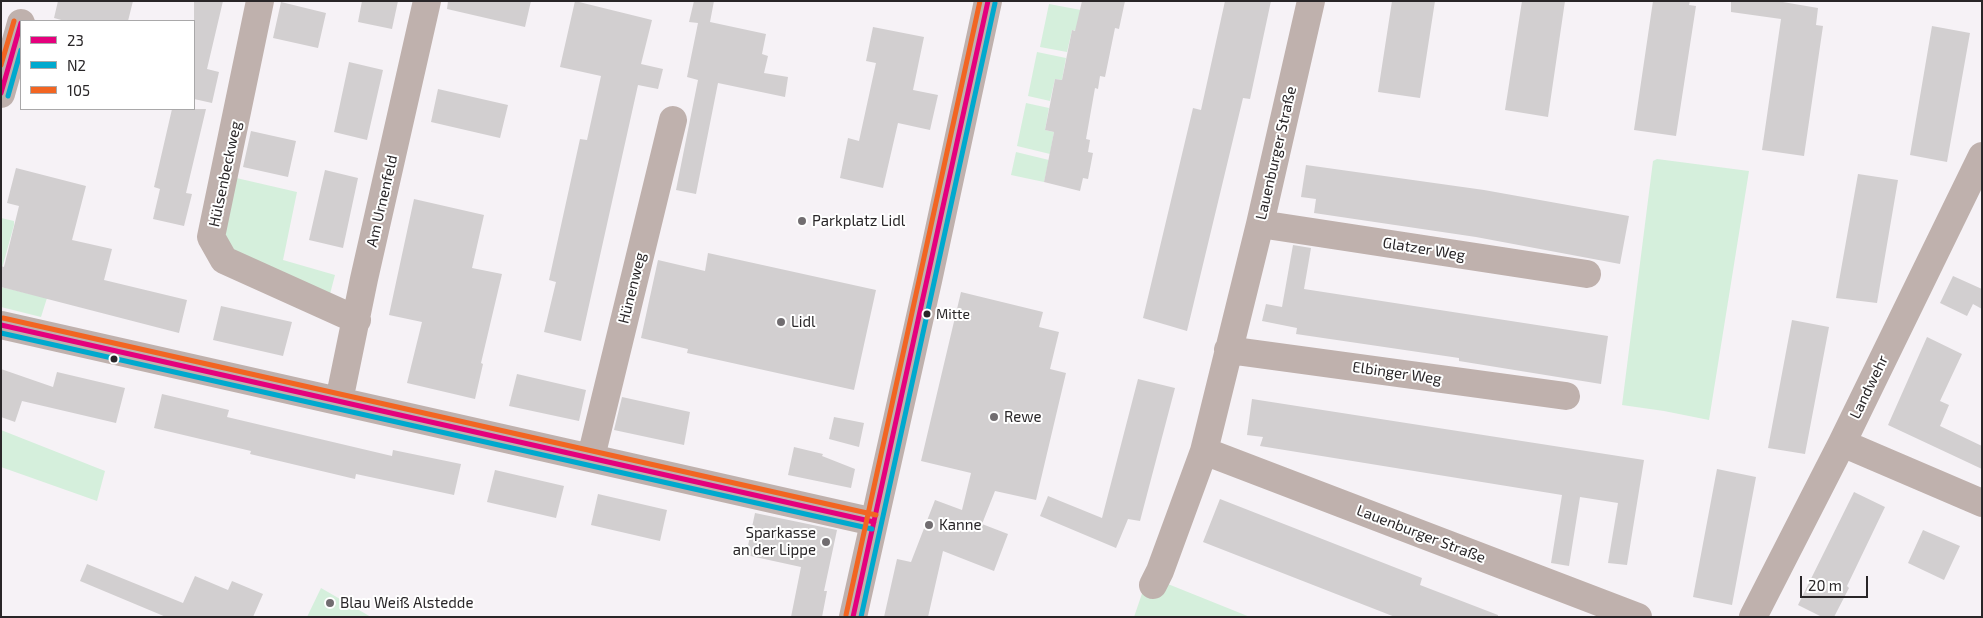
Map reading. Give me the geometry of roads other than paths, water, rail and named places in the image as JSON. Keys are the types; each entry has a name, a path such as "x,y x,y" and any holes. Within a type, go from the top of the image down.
{"street":[{"path":"23,20 28,1"},
{"name":"Hülsenbeckweg","path":"260,1 211,238 224,260 356,320"},
{"name":"Am Urnenfeld","path":"339,402 427,1"},
{"path":"853,617 988,1"},
{"name":"Lauenburger Straße","path":"1153,585 1204,451 1260,224 1311,1"},
{"path":"1,92 20,29"},
{"name":"Hünenweg","path":"591,457 673,120"},
{"name":"Landwehr","path":"1753,617 1842,443 1982,156"},
{"name":"Glatzer Weg","path":"1260,224 1587,274"},
{"path":"1,325 874,522"},
{"name":"Elbinger Weg","path":"1228,350 1566,396"},
{"path":"1842,443 1982,503"},
{"name":"Lauenburger Straße","path":"1204,451 1638,617"}],"place":[{"name":"Parkplatz Lidl","path":"802,221"},
{"name":"Mitte","path":"927,314"},
{"name":"Lidl","path":"781,322"},
{"name":"Rewe","path":"994,417"},
{"name":"Kanne","path":"929,525"},
{"name":"Sparkasse an der Lippe","path":"826,542"},
{"name":"Blau Weiß Alstedde","path":"330,603"}]}
